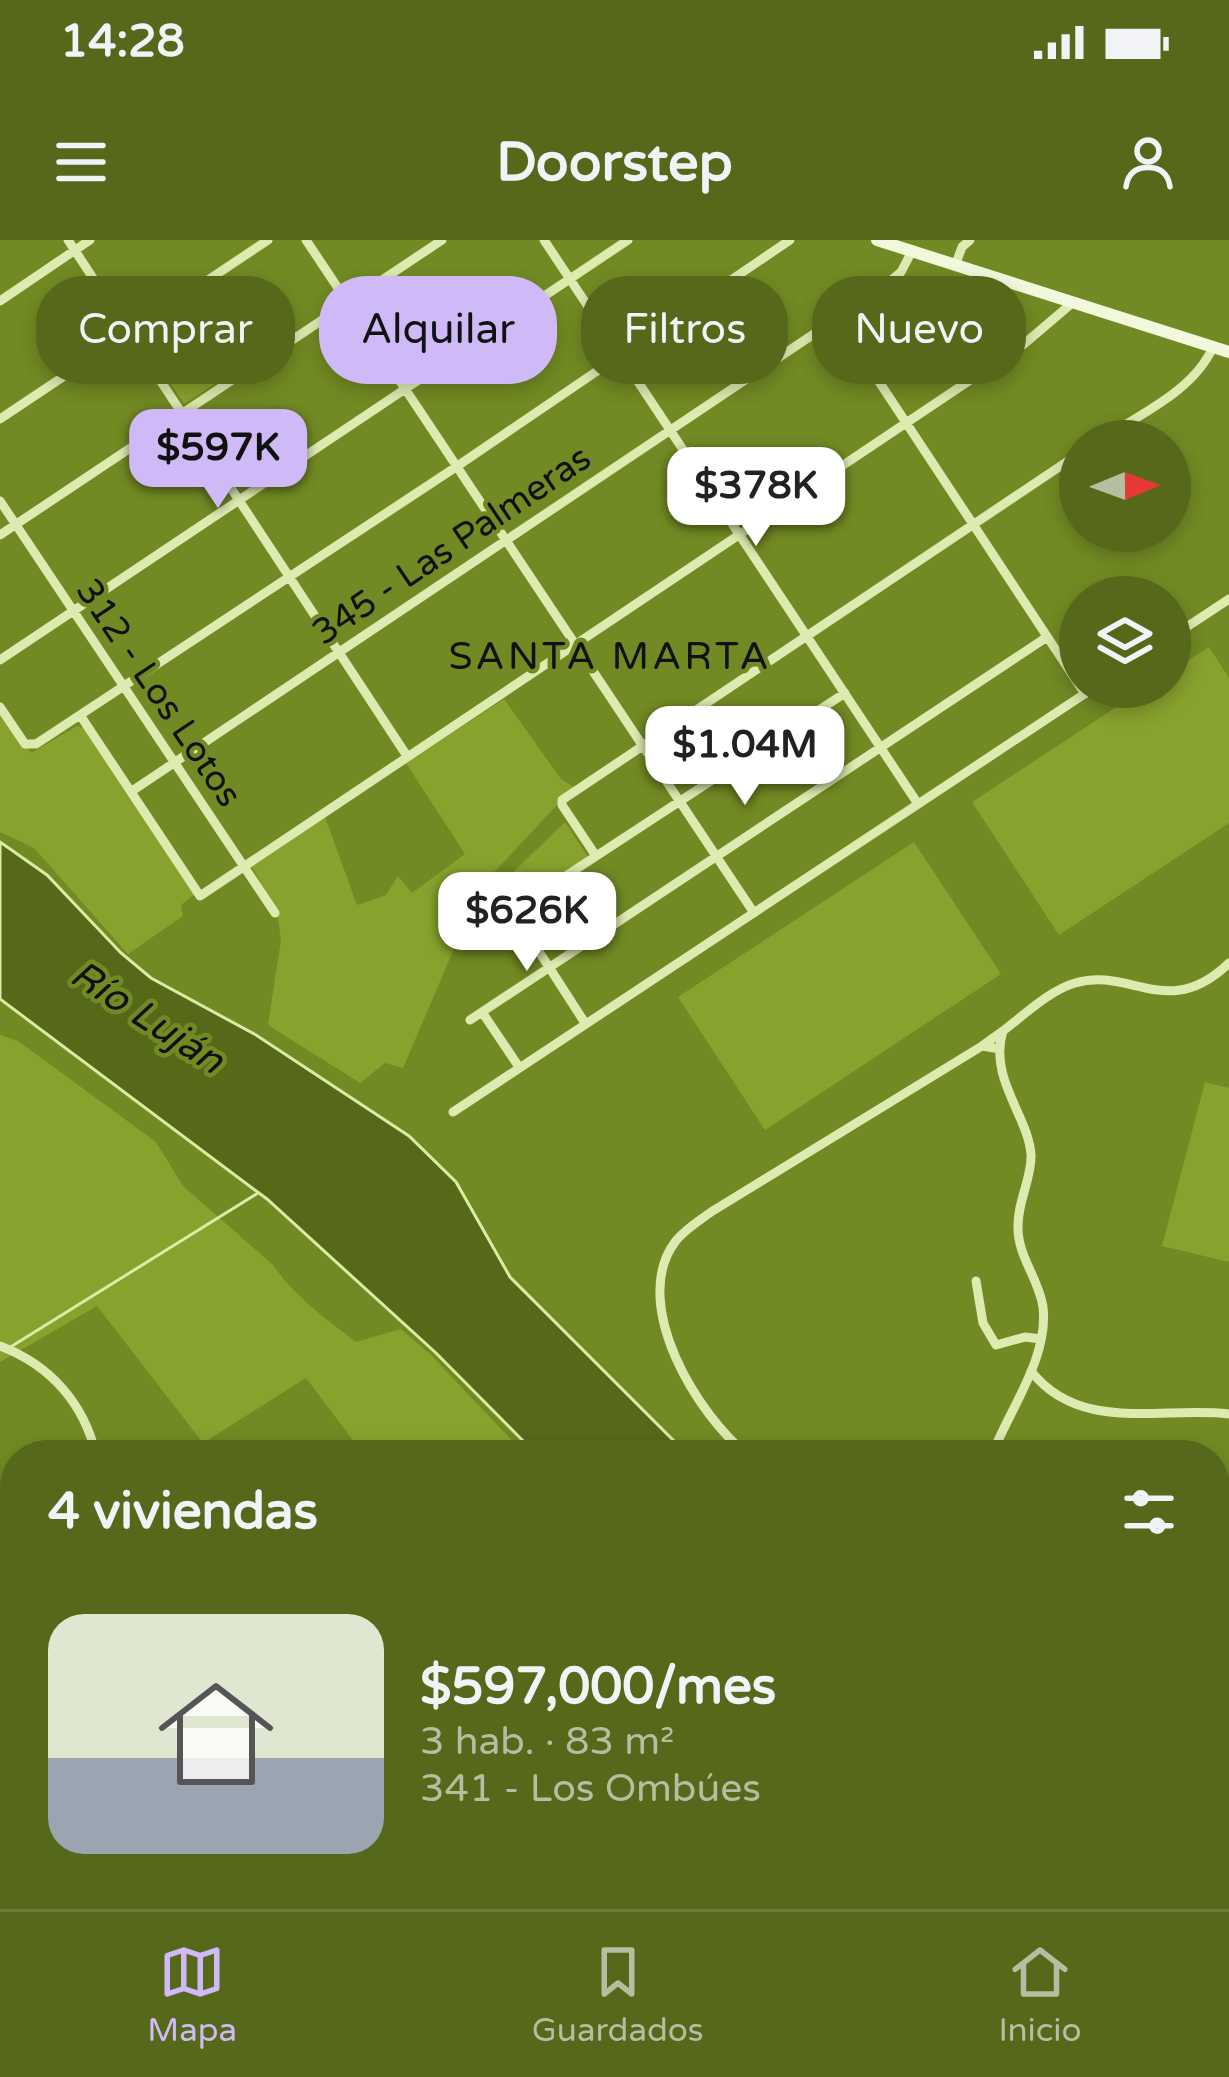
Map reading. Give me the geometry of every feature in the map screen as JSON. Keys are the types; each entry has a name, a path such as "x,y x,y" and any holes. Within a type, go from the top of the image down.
{"main road":[{"path":"877,240 1229,352"}],"street":[{"path":"0,302 71,245 90,240"},
{"path":"214,276 268,240"},
{"path":"305,240 329,276"},
{"path":"387,276 442,240"},
{"path":"544,240 581,295"},
{"path":"0,661 628,240"},
{"path":"736,276 790,240"},
{"path":"954,267 962,242"},
{"path":"71,245 92,276"},
{"name":"345 - Las Palmeras","path":"896,276 911,254"},
{"path":"80,715 200,896 1024,344 1071,304"},
{"path":"0,535 319,321"},
{"name":"345 - Las Palmeras","path":"132,791 812,335"},
{"path":"1131,420 1188,382 1203,368 1213,347"},
{"path":"0,706 25,744 36,744 581,381"},
{"path":"0,419 52,384"},
{"path":"161,384 407,756"},
{"path":"402,384 754,913"},
{"path":"640,384 918,803"},
{"path":"881,384 1059,655"},
{"path":"596,856 562,800 1059,467"},
{"name":"312 - Los Lotos","path":"0,501 275,913"},
{"path":"1191,624 1229,599"},
{"path":"470,1020 1047,637"},
{"path":"585,1023 516,911 845,693"},
{"path":"453,1112 1063,708"},
{"path":"732,1440 716,1425 671,1346 661,1281 674,1243 711,1212 1078,982 1100,980 1166,992 1204,982 1229,963"},
{"path":"482,1012 519,1067"},
{"path":"999,1440 1041,1339 1043,1307 1018,1237 1020,1196 1031,1156 1011,1104 1000,1048 1003,1030"},
{"path":"982,1046 1000,1048"},
{"path":"976,1281 983,1323 996,1346 1025,1337 1041,1339"},
{"path":"5,1348 32,1361 70,1393 92,1440"},
{"path":"1030,1371 1055,1394 1094,1410 1229,1414"}],"shaded area":[{"path":"171,384 214,384 184,404"},
{"path":"1209,647 1229,678 1229,823 1059,935 972,802 1115,708 1191,708 1191,659"},
{"path":"504,699 561,779 574,787 481,886 403,1068 385,1063 360,1083 268,1025 281,940 277,911 252,867 325,817 357,905 386,895 398,876 412,893 465,854 406,763"},
{"path":"0,713 31,753 77,726 85,728 195,894 181,905 183,916 128,954 34,848 0,832"},
{"path":"565,822 588,857 513,907 499,886"},
{"path":"914,842 1001,974 765,1130 678,997"},
{"path":"0,1035 18,1041 156,1142 183,1186 273,1265 311,1307 356,1342 401,1329 512,1440 353,1440 306,1378 201,1440 97,1306 0,1362"},
{"path":"1205,1082 1229,1088 1229,1262 1162,1246"}],"water":[{"name":"Río Luján","path":"0,842 47,875 151,978 256,1035 409,1136 456,1182 510,1277 673,1440 522,1440 436,1353 267,1199 0,999"}],"waterway":[{"path":"12,1346 258,1193"}],"district":[{"name":"SANTA MARTA","path":"610,655"}]}
